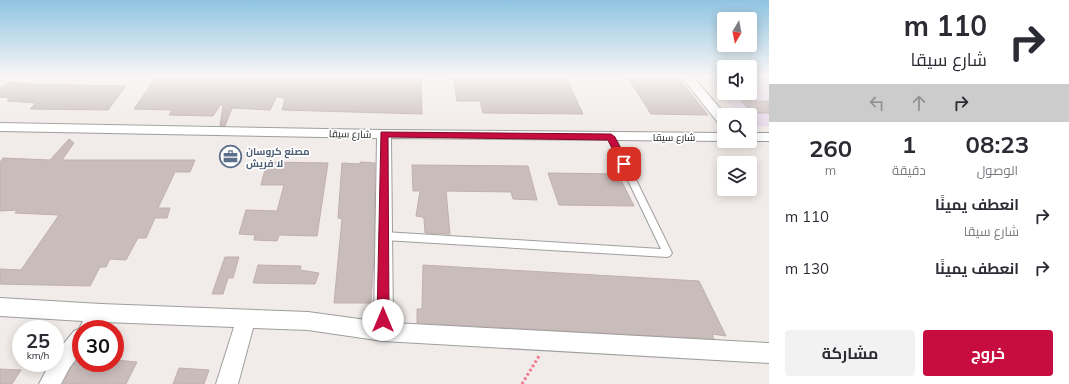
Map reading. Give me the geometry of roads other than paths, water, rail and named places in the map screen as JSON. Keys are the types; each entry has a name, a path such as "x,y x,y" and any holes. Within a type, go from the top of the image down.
{"street":[{"path":"701,94 717,113"},
{"name":"شارع سيقا","path":"0,127 384,134 717,137"},
{"path":"383,332 384,134"},
{"path":"757,137 769,137"},
{"path":"0,307 101,313 308,321 383,332 769,353"},
{"path":"95,320 101,313"},
{"path":"226,384 246,318"},
{"path":"50,384 63,360 72,349"}],"lane":[{"path":"384,236 667,253 611,137"}],"place":[{"name":"مصنع كروسان لا فريش","path":"231,157"}]}
